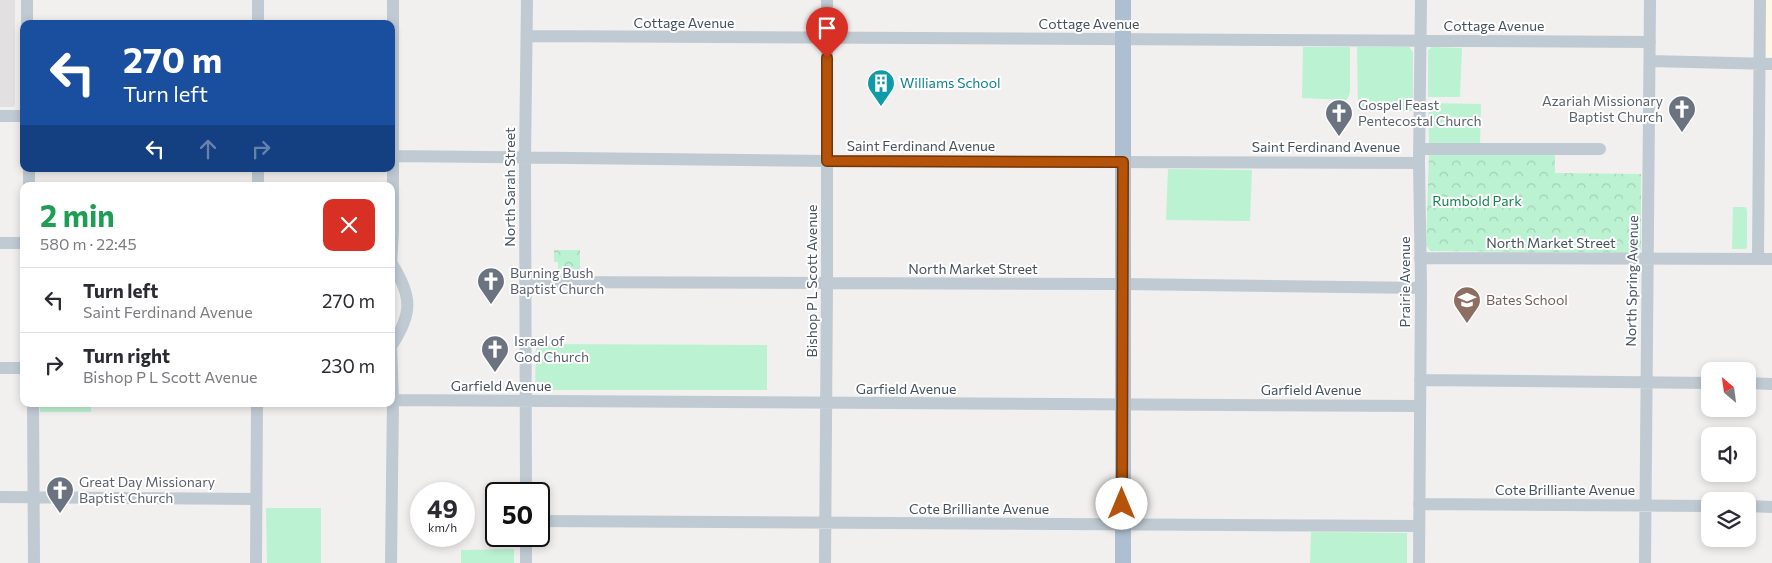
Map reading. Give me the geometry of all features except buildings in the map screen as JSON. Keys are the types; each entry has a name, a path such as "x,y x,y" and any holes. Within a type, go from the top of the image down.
{"main road":[{"path":"1123,0 1123,563"}],"street":[{"path":"27,0 27,20"},
{"path":"258,0 258,20"},
{"path":"393,0 393,20"},
{"name":"North Sarah Street","path":"526,482 525,158 527,0"},
{"name":"Bishop P L Scott Avenue","path":"825,563 827,0"},
{"name":"Prairie Avenue","path":"1419,563 1421,0"},
{"name":"North Spring Avenue","path":"1645,563 1650,0"},
{"path":"1758,259 1766,64 1760,0"},
{"name":"Cottage Avenue","path":"527,36 1650,42"},
{"path":"1650,61 1766,64"},
{"path":"0,116 20,116"},
{"path":"1420,149 1600,149"},
{"name":"Saint Ferdinand Avenue","path":"395,156 827,161 1419,163"},
{"path":"0,242 20,243"},
{"name":"North Market Street","path":"1420,258 1772,259"},
{"path":"395,270 402,280 408,305 406,317 395,340"},
{"name":"North Market Street","path":"525,282 1123,284 1421,288"},
{"path":"0,368 20,368"},
{"path":"1420,380 1701,383"},
{"path":"1756,383 1772,384"},
{"name":"Garfield Avenue","path":"395,400 1419,406"},
{"path":"33,407 34,563"},
{"path":"256,563 257,407"},
{"path":"392,563 393,407"},
{"path":"0,497 256,499"},
{"name":"Cote Brilliante Avenue","path":"1419,504 1701,506"},
{"path":"1756,506 1772,507"},
{"name":"Cote Brilliante Avenue","path":"550,521 1418,526"},
{"path":"526,547 526,563"}],"shaded area":[{"path":"0,0 15,0 15,105 13,107 0,107"},
{"path":"1766,0 1772,0 1772,57 1764,57"}],"green space":[{"path":"1303,47 1350,47 1350,92 1346,100 1302,98"},
{"path":"1357,47 1409,47 1413,52 1413,111 1358,111"},
{"path":"1432,47 1462,48 1460,97 1428,97 1428,50"},
{"path":"1428,103 1481,104 1480,144 1429,143"},
{"name":"Rumbold Park","path":"1429,152 1555,153 1555,173 1641,174 1641,249 1637,253 1431,251 1426,246"},
{"path":"1168,169 1252,170 1250,221 1166,220"},
{"path":"1733,207 1745,207 1747,210 1747,247 1745,249 1732,249"},
{"path":"554,250 580,250 580,271 558,271 558,262 554,262"},
{"path":"536,344 767,345 767,390 535,390"},
{"path":"40,407 91,407 91,412 40,412"},
{"path":"266,508 321,508 321,563 267,563"},
{"path":"1311,532 1407,533 1407,563 1310,563"},
{"path":"514,549 514,563 461,563 461,550"}],"place":[{"name":"Williams School","path":"881,107"},
{"name":"Azariah Missionary Baptist Church","path":"1682,133"},
{"name":"Gospel Feast Pentecostal Church","path":"1339,137"},
{"name":"Burning Bush Baptist Church","path":"491,305"},
{"name":"Bates School","path":"1467,324"},
{"name":"Israel of God Church","path":"495,373"},
{"name":"Great Day Missionary Baptist Church","path":"60,514"}],"route":[{"path":"827,58 827,161 1123,162 1122,504"}]}
